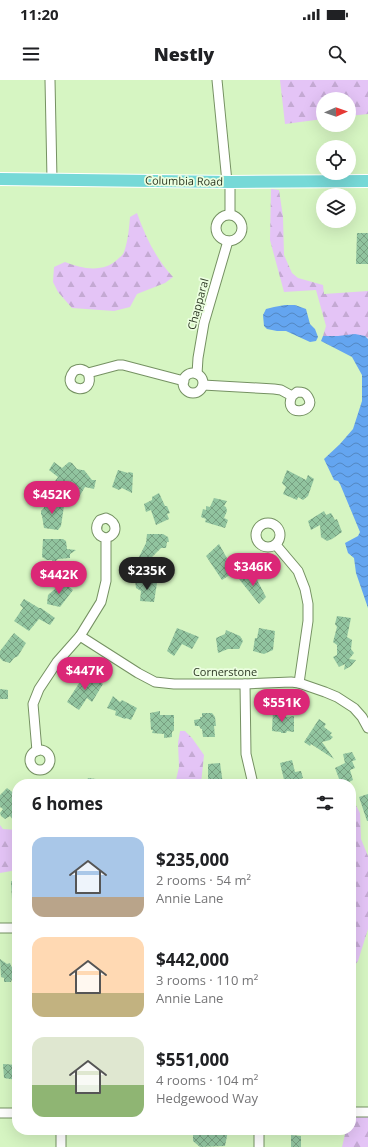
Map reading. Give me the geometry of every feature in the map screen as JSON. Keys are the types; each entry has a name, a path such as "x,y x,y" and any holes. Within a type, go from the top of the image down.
{"main road":[{"name":"Columbia Road","path":"0,179 229,182 368,181"}],"street":[{"path":"50,80 52,179"},
{"path":"217,80 229,182 230,214"},
{"path":"230,214 239,218 243,227 240,236 233,241 228,241 220,238 216,227 222,216 230,214"},
{"name":"Chapparal","path":"197,374 204,323 228,241"},
{"path":"88,373 112,366 123,365 184,381"},
{"path":"188,374 197,374 202,378 203,385 198,392 192,392 184,387 184,381 188,374"},
{"path":"203,385 274,389 281,390 292,396"},
{"path":"37,751 33,704 39,689 57,662 80,636 101,602 106,581 106,538"},
{"path":"276,545 298,571 305,589 308,604 308,621 299,684"},
{"name":"Cornerstone","path":"80,636 138,673 155,682 174,684 244,684 280,682 299,684 325,692 337,697 354,708 362,717 368,728"},
{"path":"244,684 246,754 252,779"},
{"path":"0,928 12,928"},
{"path":"356,1112 368,1112"},
{"path":"0,1113 12,1113"},
{"path":"61,1135 61,1147"},
{"path":"259,1135 259,1147"}],"green space":[{"path":"280,80 368,80 368,114 356,115 356,92 316,92 316,120 285,124"},
{"path":"271,189 279,190 283,217 284,255 292,273 298,278 323,285 324,294 368,291 368,339 365,336 323,336 326,326 316,290 284,292 270,240"},
{"path":"137,213 161,263 173,277 165,283 137,294 130,307 114,311 72,308 58,292 53,282 54,267 65,262 86,268 100,268 112,263 124,253 130,217"},
{"path":"180,731 185,731 204,755 202,779 176,779 179,767 178,743"},
{"path":"356,805 360,813 361,839 368,856 368,929 356,964"},
{"path":"0,825 3,829 12,830 12,871 0,873"},
{"path":"356,1114 368,1115 368,1147 342,1147 345,1135 356,1135"}],"water":[{"path":"285,305 295,305 306,309 310,324 315,329 318,337 316,341 310,342 286,331 267,329 264,326 263,315 266,309"},
{"path":"355,334 365,336 368,339 368,608 356,573 354,558 348,553 345,543 358,536 360,532 340,484 338,481 334,480 324,459 353,429 362,401 362,375 352,357 321,341 323,336"}],"building":[{"path":"357,233 368,233 368,264 356,264"},
{"path":"54,462 62,468 69,462 72,463 77,469 84,470 92,480 96,480 94,489 85,487 76,502 53,484 58,477 49,470"},
{"path":"118,470 133,473 132,493 122,488 119,490 112,487"},
{"path":"287,470 306,480 308,475 314,479 308,496 303,500 298,497 297,500 283,494 286,487 282,483"},
{"path":"159,493 170,513 167,514 169,519 156,525 151,510 146,512 144,504 152,500 152,497"},
{"path":"214,498 227,501 224,506 226,507 227,511 224,518 228,520 225,528 205,522 206,519 201,517 203,509 206,510 206,506 210,507"},
{"path":"45,500 64,506 61,526 58,530 44,528 41,511 44,508"},
{"path":"324,511 326,515 331,513 335,520 337,519 342,532 327,541 321,537 320,525 311,530 308,521"},
{"path":"147,534 163,534 168,537 169,542 167,542 166,548 161,548 148,561 139,557 146,543"},
{"path":"43,539 63,539 66,541 67,549 76,550 70,554 70,558 58,559 52,564 52,560 47,560 42,557"},
{"path":"219,544 228,560 230,560 237,570 222,580 206,556"},
{"path":"249,571 252,575 254,574 266,597 259,604 239,579"},
{"path":"135,580 157,583 154,602 140,601 141,591 136,588"},
{"path":"63,582 73,590 60,607 47,604 48,595"},
{"path":"24,599 41,608 55,618 50,625 39,619 29,631 14,621 23,608 20,605"},
{"path":"337,616 351,618 347,637 352,640 351,649 354,653 349,659 356,660 351,666 344,670 345,664 339,667 333,657 337,655 337,645 333,642 337,627 335,624"},
{"path":"177,628 199,637 192,649 182,644 174,656 167,651"},
{"path":"259,628 275,631 273,650 264,654 253,651 255,638 257,638"},
{"path":"226,630 240,636 243,641 239,649 228,649 218,653 216,638 225,634"},
{"path":"14,633 26,643 18,656 10,663 3,661 0,658 0,651"},
{"path":"90,674 103,684 92,702 87,698 79,710 67,702 83,677"},
{"path":"0,689 8,690 8,699 0,699"},
{"path":"113,696 120,702 122,700 137,708 131,720 115,715 116,711 107,708"},
{"path":"273,710 281,710 281,715 285,715 286,717 294,716 294,732 287,731 286,733 281,733 272,731"},
{"path":"160,711 160,715 174,715 174,730 172,732 172,737 164,738 164,734 152,733 153,730 151,730 150,713"},
{"path":"202,713 212,713 215,717 215,737 203,737 202,729 199,726 195,726 194,720 200,719 200,717 202,717"},
{"path":"319,719 326,724 324,727 332,733 330,735 333,737 330,740 322,742 334,759 311,744 310,746 304,742"},
{"path":"352,752 356,760 352,761 355,768 350,770 353,779 339,779 335,768 345,763 343,754"},
{"path":"292,760 295,772 301,771 303,778 284,779 280,763"},
{"path":"220,763 222,779 208,779 208,764"},
{"path":"7,788 12,792 12,819 10,816 5,819 1,816 0,813 3,809 0,807 0,795"},
{"path":"368,794 368,821 367,821 359,797"},
{"path":"0,959 7,964 10,963 12,967 11,982 4,982 4,978 1,977"},
{"path":"3,1064 12,1065 12,1079 4,1078"},
{"path":"193,1135 227,1135 225,1146 200,1147 193,1141"},
{"path":"291,1135 301,1136 301,1147 291,1147"}]}
